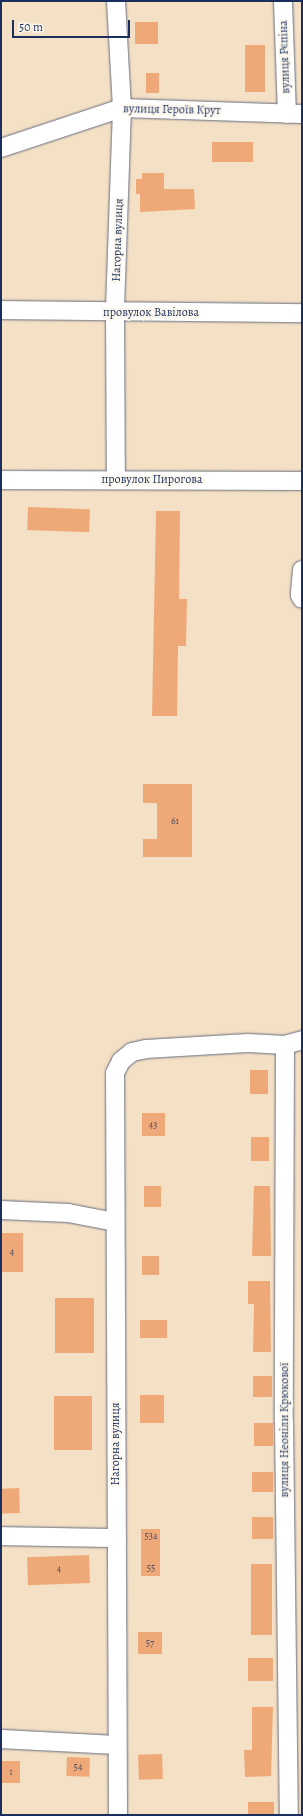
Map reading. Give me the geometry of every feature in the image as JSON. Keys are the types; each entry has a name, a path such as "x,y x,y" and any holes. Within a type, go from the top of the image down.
{"street":[{"name":"Нагорна вулиця","path":"116,1 122,108 116,313 116,480"},
{"name":"вулиця Рєпіна","path":"283,1 295,114"},
{"name":"вулиця Героїв Крут","path":"1,148 122,108 295,114"},
{"name":"провулок Вавілова","path":"1,310 116,313 302,313"},
{"name":"провулок Пирогова","path":"1,480 302,481"},
{"path":"302,570 302,599"},
{"name":"Нагорна вулиця","path":"118,1815 115,1073 121,1061 132,1052 146,1049 248,1043 294,1043"},
{"name":"вулиця Неоніли Крюкової","path":"289,1815 284,1421 294,1043"},
{"path":"1,1210 68,1213 115,1222"},
{"path":"1,1536 117,1538"},
{"path":"1,1739 117,1745"}],"building":[{"path":"135,22 158,22 158,44 135,44"},
{"path":"245,45 265,45 265,92 245,92"},
{"path":"146,73 159,73 159,93 146,93"},
{"path":"212,142 253,142 253,162 212,162"},
{"path":"142,173 164,173 164,189 194,189 195,209 140,212 140,194 136,194 136,179 142,179"},
{"path":"28,507 90,509 89,532 27,530"},
{"path":"156,511 180,511 179,599 187,599 186,646 178,646 177,716 152,716"},
{"path":"143,784 192,784 192,857 143,857 143,839 157,839 157,803 143,803"},
{"path":"250,1070 268,1070 268,1094 250,1094"},
{"path":"142,1113 165,1113 165,1136 142,1136"},
{"path":"251,1137 269,1137 269,1161 251,1161"},
{"path":"144,1186 161,1186 161,1207 144,1207"},
{"path":"254,1186 270,1186 271,1256 252,1256"},
{"path":"1,1233 23,1233 23,1272 1,1272"},
{"path":"142,1256 159,1256 159,1275 142,1275"},
{"path":"248,1281 270,1281 271,1352 253,1352 254,1304 248,1304"},
{"path":"55,1298 94,1298 94,1353 55,1353"},
{"path":"140,1320 167,1320 167,1338 140,1338"},
{"path":"253,1376 272,1376 272,1397 253,1397"},
{"path":"140,1395 164,1395 164,1423 140,1423"},
{"path":"54,1396 92,1396 92,1450 54,1450"},
{"path":"254,1423 273,1423 273,1446 254,1446"},
{"path":"252,1472 273,1472 273,1492 252,1492"},
{"path":"19,1488 20,1513 2,1514 1,1489"},
{"path":"252,1517 273,1517 273,1539 252,1539"},
{"path":"141,1529 160,1529 160,1576 141,1576"},
{"path":"89,1555 90,1583 28,1585 27,1557"},
{"path":"251,1564 272,1564 272,1635 251,1635"},
{"path":"138,1632 162,1632 162,1654 138,1654"},
{"path":"248,1658 273,1658 273,1681 248,1681"},
{"path":"252,1707 273,1707 271,1776 245,1777 244,1750 252,1750"},
{"path":"162,1754 163,1779 139,1780 138,1755"},
{"path":"67,1757 90,1758 89,1777 66,1776"},
{"path":"1,1761 20,1761 20,1783 1,1783"},
{"path":"248,1802 274,1802 274,1815 248,1815"}]}
